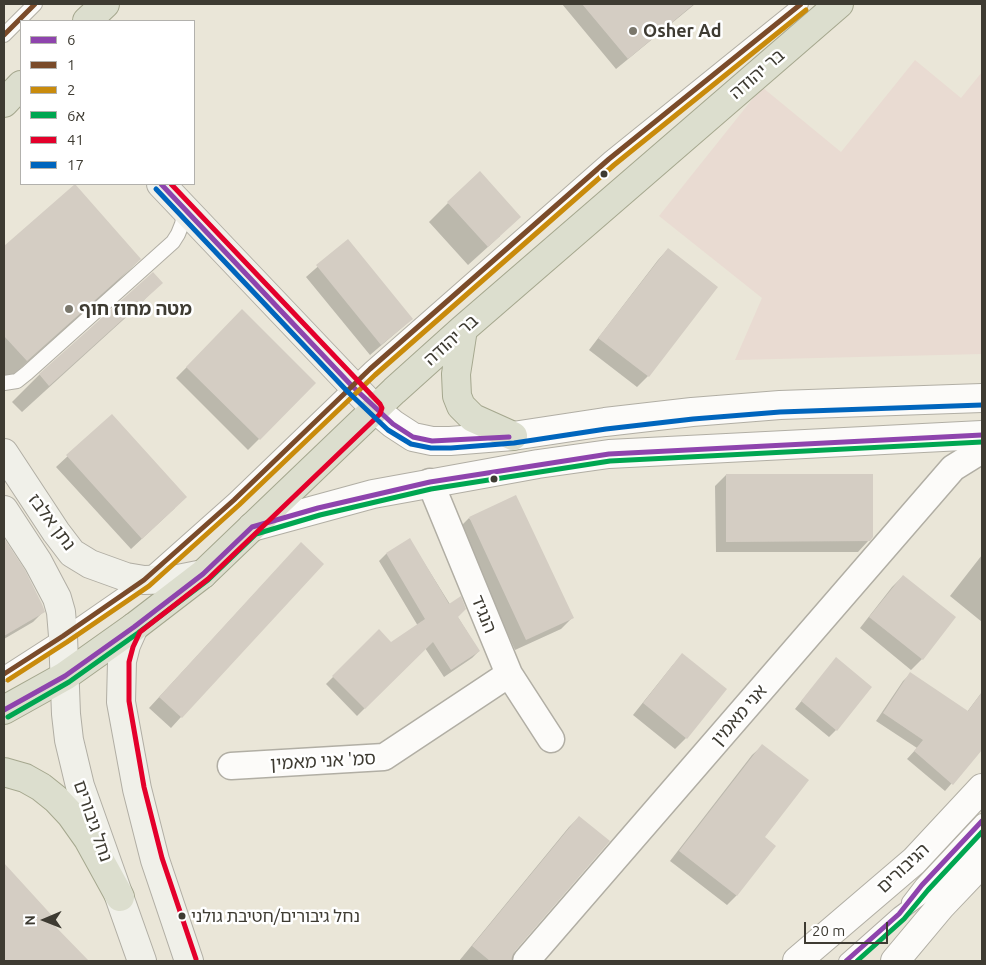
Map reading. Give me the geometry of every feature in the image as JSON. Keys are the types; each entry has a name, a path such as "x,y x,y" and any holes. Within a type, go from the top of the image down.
{"highway":[{"path":"88,20 104,4"},
{"name":"בר יהודה","path":"4,710 65,676 134,627 203,574 375,409 463,329 839,4"},
{"path":"463,329 456,374 457,396 461,406 472,418 513,436"},
{"path":"4,772 25,778 41,786 71,815 88,839 120,897"}],"main road":[{"path":"161,185 375,409"},
{"name":"נתן אלבז","path":"4,453 72,553 97,567 126,577 144,580 155,581 203,574"},
{"name":"נתן אלבז","path":"4,510 52,586 61,612 65,676"},
{"path":"134,627 126,645 122,661 121,702 137,789 155,860 189,961"},
{"name":"נחל גיבורים","path":"65,676 69,740 80,786 142,961"}],"street":[{"path":"375,409 413,437 432,441 513,436 606,422 692,412 780,405 982,398"},
{"path":"252,527 364,496 430,482 609,454 982,435"},
{"path":"931,437 941,440 951,447 955,458 953,468"},
{"name":"אני מאמין","path":"526,961 953,468 982,450"},
{"name":"הנגיד","path":"430,482 509,674 551,739"},
{"name":"סמ' אני מאמין","path":"231,766 384,757 509,674"},
{"name":"הגיבורים","path":"796,961 914,861 982,788"},
{"path":"895,961 941,906 982,863"}],"lane":[{"path":"4,35 35,4"},
{"path":"4,674 144,580 234,500 352,386 609,159 801,4"},
{"path":"4,383 17,381 27,373 173,242 182,224 184,214 182,205"},
{"path":"899,914 922,885 982,821"},
{"path":"846,961 899,914 930,891 982,840"}],"shaded area":[{"path":"915,60 961,98 982,72 982,354 735,360 762,298 659,216 762,87 841,152"}],"building":[{"name":"Osher Ad","path":"582,4 694,4 628,59"},
{"path":"480,171 521,217 488,247 447,202"},
{"name":"מטה מחוז חוף","path":"76,185 141,259 27,361 4,336 4,246"},
{"path":"348,239 413,319 381,345 316,265"},
{"path":"668,248 718,287 649,377 598,338"},
{"path":"153,272 163,283 49,386 39,374"},
{"path":"242,309 316,383 260,440 186,367"},
{"path":"112,414 187,497 142,539 66,455"},
{"path":"726,474 873,474 873,537 870,541 726,542"},
{"path":"516,495 574,618 526,640 469,517"},
{"path":"4,538 25,570 45,612 4,636"},
{"path":"410,538 449,604 461,596 466,609 458,617 480,651 451,670 433,642 365,709 332,676 379,629 391,642 425,619 386,553"},
{"path":"301,542 324,564 182,718 159,697"},
{"path":"903,575 956,617 923,660 869,617"},
{"path":"682,653 727,689 687,739 643,703"},
{"path":"836,657 872,687 837,731 801,701"},
{"path":"910,672 968,711 982,692 982,750 953,785 914,751 923,740 883,713"},
{"path":"762,744 809,780 765,837 776,846 737,896 679,851"},
{"path":"579,816 610,841 515,951 511,961 490,961 472,946"},
{"path":"4,863 56,920 53,924 89,961 4,961"}],"transit line":[{"name":"1","path":"4,35 35,4"},
{"name":"1","path":"4,674 144,580 234,500 370,369 609,159 801,4"},
{"name":"2","path":"8,680 149,586 239,505 375,375 614,165 806,10"},
{"name":"6","path":"162,185 352,386 393,424 413,437 432,441 509,437"},
{"name":"41","path":"172,185 382,408 380,414 208,579 140,632 133,647 129,662 129,701 144,787 162,858 196,959"},
{"name":"17","path":"156,189 347,391 388,430 411,444 431,448 451,448 514,443 606,429 780,412 982,405"},
{"name":"6","path":"4,710 65,676 134,627 203,574 252,527 318,508 430,482 609,454 982,435"},
{"name":"6א","path":"8,717 69,682 138,633 208,580 256,534 320,515 431,489 610,461 982,442"},
{"name":"6","path":"846,961 899,914 922,885 982,821"},
{"name":"6א","path":"857,961 904,919 982,832"}],"place":[{"name":"Osher Ad","path":"633,31"},
{"name":"מטה מחוז חוף","path":"69,309"},
{"name":"נחל גיבורים/חטיבת גולני","path":"182,916"}]}
